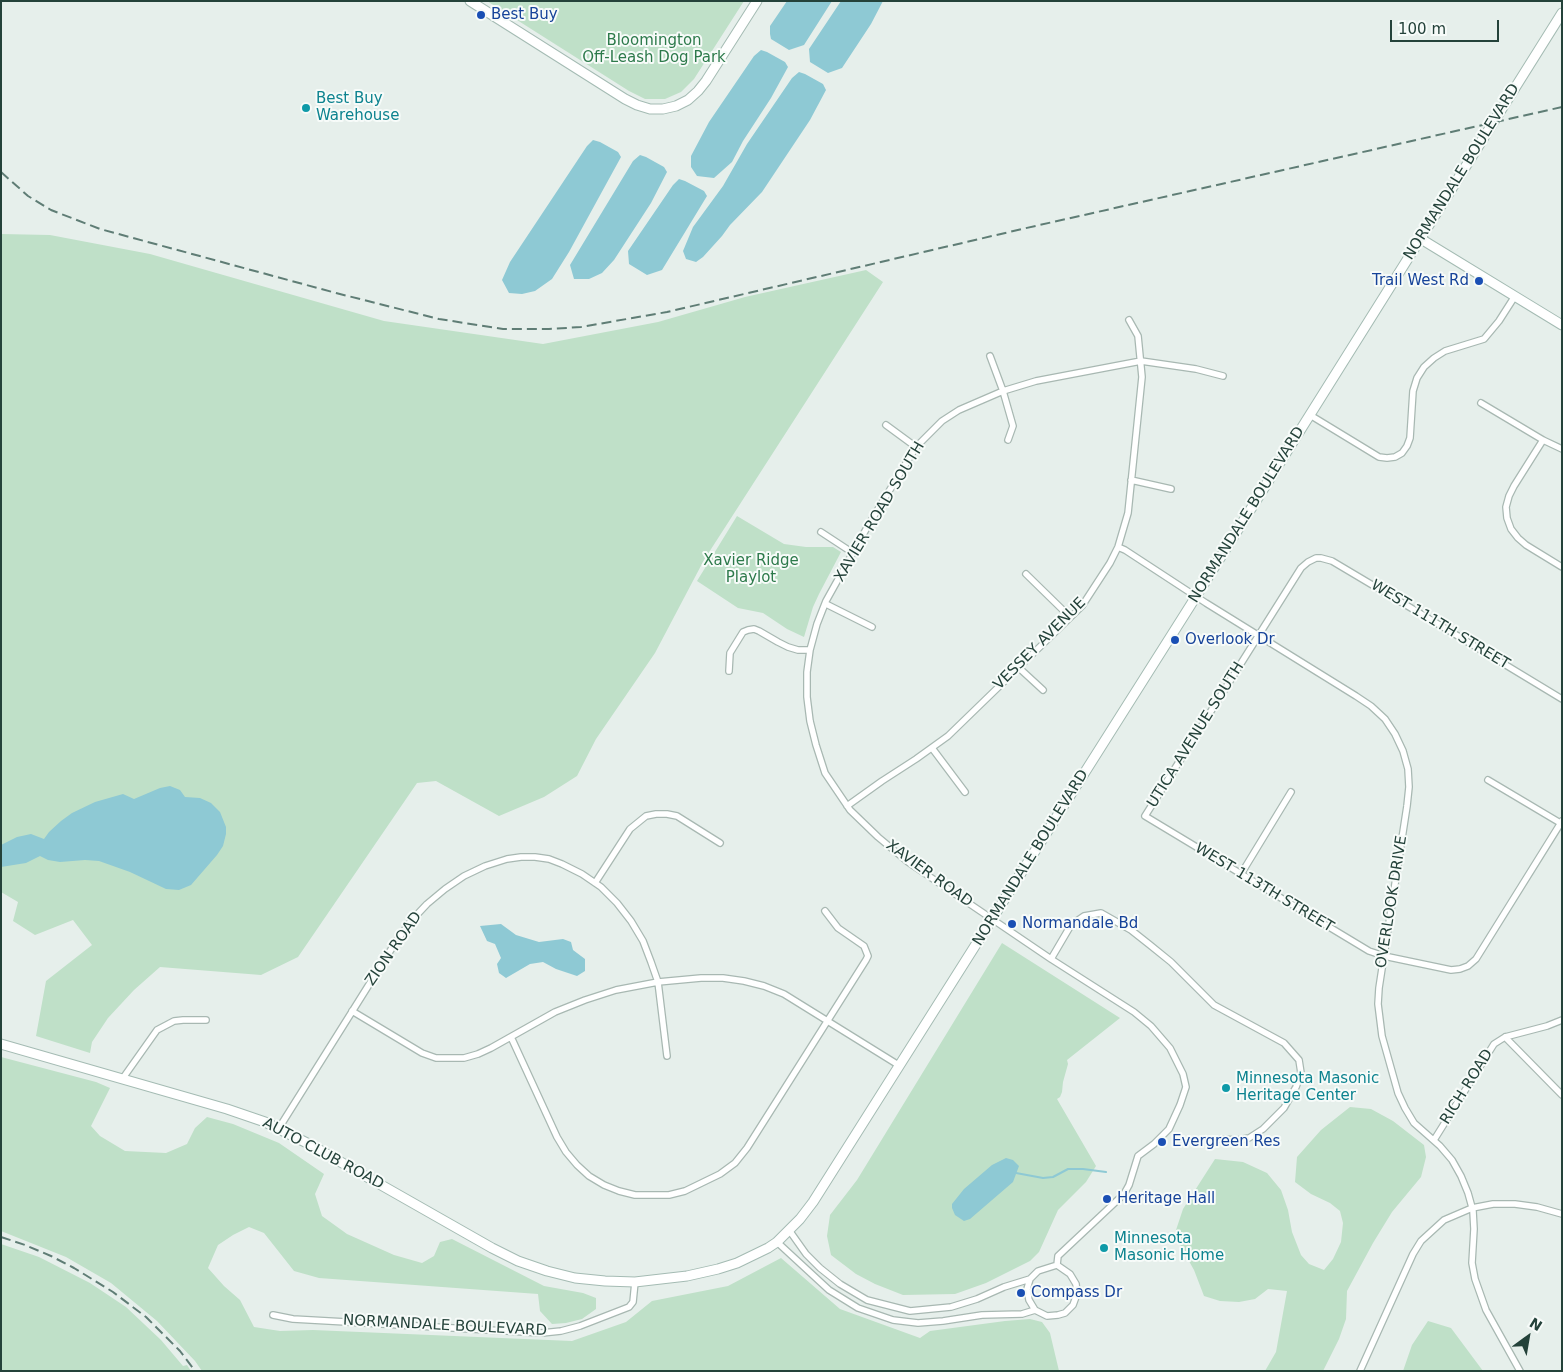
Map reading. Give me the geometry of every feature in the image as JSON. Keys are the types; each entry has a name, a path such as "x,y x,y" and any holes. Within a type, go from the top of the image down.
{"street":[{"path":"470,1 637,106 657,109 676,106 688,100 698,91 757,1"},
{"name":"NORMANDALE BOULEVARD","path":"273,1315 293,1319 542,1333 561,1330 580,1326 630,1307 633,1302 635,1282 686,1276 718,1269 754,1256 777,1242 800,1219 813,1202 993,919 1562,13"},
{"path":"1421,239 1562,325"},
{"path":"1310,415 1379,457 1395,457 1402,453 1410,438 1413,391 1417,378 1424,367 1445,351 1484,339 1515,296"},
{"name":"VESSEY AVENUE","path":"847,806 948,736 1082,606 1110,563 1118,547 1128,513 1142,377 1138,336 1129,320"},
{"path":"990,356 1013,426 1008,440"},
{"name":"XAVIER ROAD SOUTH","path":"847,806 825,773 810,722 807,689 810,650 817,624 826,604 868,524 916,447 942,422 959,410 1003,391 1036,381 1141,361 1196,369 1223,376"},
{"path":"1481,403 1543,440 1562,449"},
{"path":"886,425 916,447"},
{"path":"1543,440 1509,496 1506,507 1507,518 1511,529 1518,538 1562,567"},
{"path":"1131,480 1171,489"},
{"path":"821,532 853,553"},
{"name":"OVERLOOK DRIVE","path":"1118,547 1371,706 1395,734 1403,751 1408,769 1409,788 1379,988 1378,1004 1382,1036 1398,1093 1405,1108 1414,1123 1434,1140 1452,1160 1461,1176 1472,1208 1474,1229 1472,1263 1475,1279 1486,1310 1520,1371"},
{"name":"UTICA AVENUE SOUTH","path":"1145,816 1301,568 1316,558"},
{"name":"WEST 111TH STREET","path":"1316,558 1332,561 1562,700"},
{"path":"1026,574 1070,616"},
{"path":"826,604 872,627"},
{"path":"728,671 730,653 743,632 748,630 754,629 759,631 788,647 798,650 810,650"},
{"path":"1018,667 1043,690"},
{"path":"932,748 965,792"},
{"path":"1488,780 1561,823"},
{"path":"1241,874 1291,792"},
{"name":"XAVIER ROAD","path":"847,806 878,837 908,862 1052,960 1134,1012 1151,1026 1170,1048 1183,1074 1186,1087 1169,1129 1138,1156 1129,1185 1124,1194 1058,1256 1056,1265"},
{"path":"595,883 630,828 646,816 656,814 677,816 720,843"},
{"name":"WEST 113TH STREET","path":"1145,816 1369,951 1451,970 1468,966 1476,960 1561,823"},
{"name":"ZION ROAD","path":"279,1128 397,940 411,921 427,904 464,876 485,866 508,859 535,857 562,864 595,883 617,903 643,941 658,982 666,1056"},
{"path":"510,1037 557,1137 576,1165 604,1185 619,1191 652,1196 669,1195 685,1191 720,1174 735,1162 747,1148 868,956 864,946 838,928 825,911"},
{"path":"1052,960 1071,926 1084,916 1101,913 1132,930 1171,962 1214,1005 1284,1043 1299,1060 1301,1074 1296,1088 1284,1108 1263,1129 1249,1138 1238,1140 1219,1139"},
{"path":"352,1011 409,1047 422,1053 436,1058 464,1058 478,1054 555,1012 616,990 658,982 723,978 764,986 784,994 900,1066"},
{"path":"123,1078 157,1030 174,1021 206,1020"},
{"name":"RICH ROAD","path":"1434,1140 1494,1044 1505,1037 1562,1020"},
{"path":"1505,1037 1562,1095"},
{"name":"AUTO CLUB ROAD","path":"1,1044 237,1112 279,1128 518,1261 575,1278 635,1282"},
{"path":"1360,1371 1413,1254 1421,1241 1444,1220 1472,1208 1493,1204 1537,1207 1562,1214"},
{"path":"788,1230 806,1254 840,1284 867,1300 910,1311 950,1307 978,1299 1004,1287 1030,1279 1038,1271 1056,1265 1070,1274 1076,1284 1077,1294 1073,1305 1065,1313 1058,1316 1047,1316 1035,1310 1029,1300 1027,1289 1030,1279"},
{"path":"777,1242 829,1290 858,1308 893,1320 918,1324 982,1315 1022,1314 1035,1310"}],"green space":[{"name":"Bloomington Off-Leash Dog Park","path":"487,1 744,1 694,79 681,92 665,99 645,99 629,91"},
{"path":"1,234 50,235 150,254 384,321 543,344 658,322 745,297 866,270 883,282 704,560 655,653 596,739 577,776 544,797 499,816 436,781 417,783 298,957 261,975 160,967 134,990 108,1018 92,1042 90,1053 36,1036 46,981 92,945 73,920 35,935 13,921 18,902 1,892"},
{"name":"Xavier Ridge Playlot","path":"737,516 784,544 806,547 833,547 841,552 813,607 804,637 787,629 763,613 738,608 697,581"},
{"path":"1002,943 1120,1018 1067,1060 1068,1064 1062,1092 1057,1099 1096,1166 1086,1182 1058,1210 1039,1252 1030,1261 986,1283 955,1294 903,1295 856,1274 831,1255 827,1236 830,1215 857,1180"},
{"path":"1,1057 96,1082 110,1088 91,1126 100,1136 125,1151 166,1153 187,1144 195,1128 207,1117 233,1124 279,1143 324,1174 315,1194 322,1216 347,1234 394,1255 422,1263 434,1256 440,1242 452,1239 544,1286 583,1293 596,1298 596,1309 582,1319 552,1324 540,1311 538,1294 319,1278 294,1271 264,1233 249,1227 218,1245 208,1268 240,1300 254,1327 280,1331 313,1330 572,1341 626,1322 652,1301 728,1286 781,1258 840,1309 920,1338 930,1331 1005,1321 1030,1319 1042,1322 1050,1333 1059,1371 202,1371 157,1321 111,1283 66,1257 1,1231"},
{"path":"1350,1107 1371,1109 1393,1121 1424,1145 1426,1157 1421,1177 1392,1212 1347,1291 1346,1319 1339,1339 1323,1371 1265,1371 1276,1352 1287,1291 1268,1289 1255,1299 1239,1302 1220,1301 1204,1296 1194,1270 1181,1247 1176,1230 1183,1209 1215,1159 1243,1162 1267,1173 1281,1190 1288,1210 1292,1232 1301,1255 1309,1264 1324,1270 1333,1259 1341,1242 1343,1223 1340,1211 1295,1182 1297,1157 1321,1130"},
{"path":"1,1244 39,1257 90,1283 126,1307 161,1340 183,1366 187,1365 191,1371 1,1371"},
{"path":"1428,1321 1451,1328 1483,1371 1403,1371 1412,1345"}],"water":[{"path":"787,1 832,1 804,45 789,50 771,39 770,34 770,26"},
{"path":"841,1 883,1 871,24 842,68 828,73 810,62 809,49"},
{"path":"761,50 785,62 788,67 732,162 714,178 697,176 691,167 691,156 709,122 754,56"},
{"path":"799,72 823,84 826,90 810,120 762,192 730,225 703,257 696,262 686,259 683,251 693,227 723,186 747,144 792,78"},
{"path":"593,140 618,152 621,157 569,252 552,279 535,291 522,294 509,293 502,280 510,262 587,146"},
{"path":"640,155 664,167 667,172 651,203 614,260 602,273 589,279 574,279 570,265 633,161"},
{"path":"679,179 704,191 707,196 662,270 647,275 629,264 628,251"},
{"path":"170,786 180,790 185,797 200,798 211,803 220,812 226,827 223,846 191,885 179,890 166,889 130,872 99,861 60,862 48,860 40,856 26,863 1,867 1,845 17,837 31,834 44,839 49,832 72,813 95,802 123,794 134,799 160,788"},
{"path":"501,924 516,935 539,942 563,939 571,942 573,950 585,959 585,971 577,976 556,969 543,962 530,964 506,978 499,973 497,964 501,958 495,944 487,941 480,926"},
{"path":"1006,1158 1013,1160 1019,1166 1013,1182 970,1219 964,1221 955,1215 952,1204 964,1189 992,1165"}],"waterway":[{"path":"1016,1173 1043,1178 1053,1177 1068,1169 1106,1172"}],"railway":[{"path":"1,172 28,196 51,210 100,229 439,319 503,329 549,329 581,327 667,312 1022,229 1562,107"},
{"path":"1,1237 51,1256 113,1292 146,1317 180,1351 195,1371"}],"place":[{"name":"Best Buy","path":"481,15"},
{"name":"Best Buy Warehouse","path":"306,108"},
{"name":"Trail West Rd","path":"1479,281"},
{"name":"Overlook Dr","path":"1175,640"},
{"name":"Normandale Bd","path":"1012,924"},
{"name":"Minnesota Masonic Heritage Center","path":"1226,1088"},
{"name":"Evergreen Res","path":"1162,1142"},
{"name":"Heritage Hall","path":"1107,1199"},
{"name":"Minnesota Masonic Home","path":"1104,1248"},
{"name":"Compass Dr","path":"1021,1293"}]}
